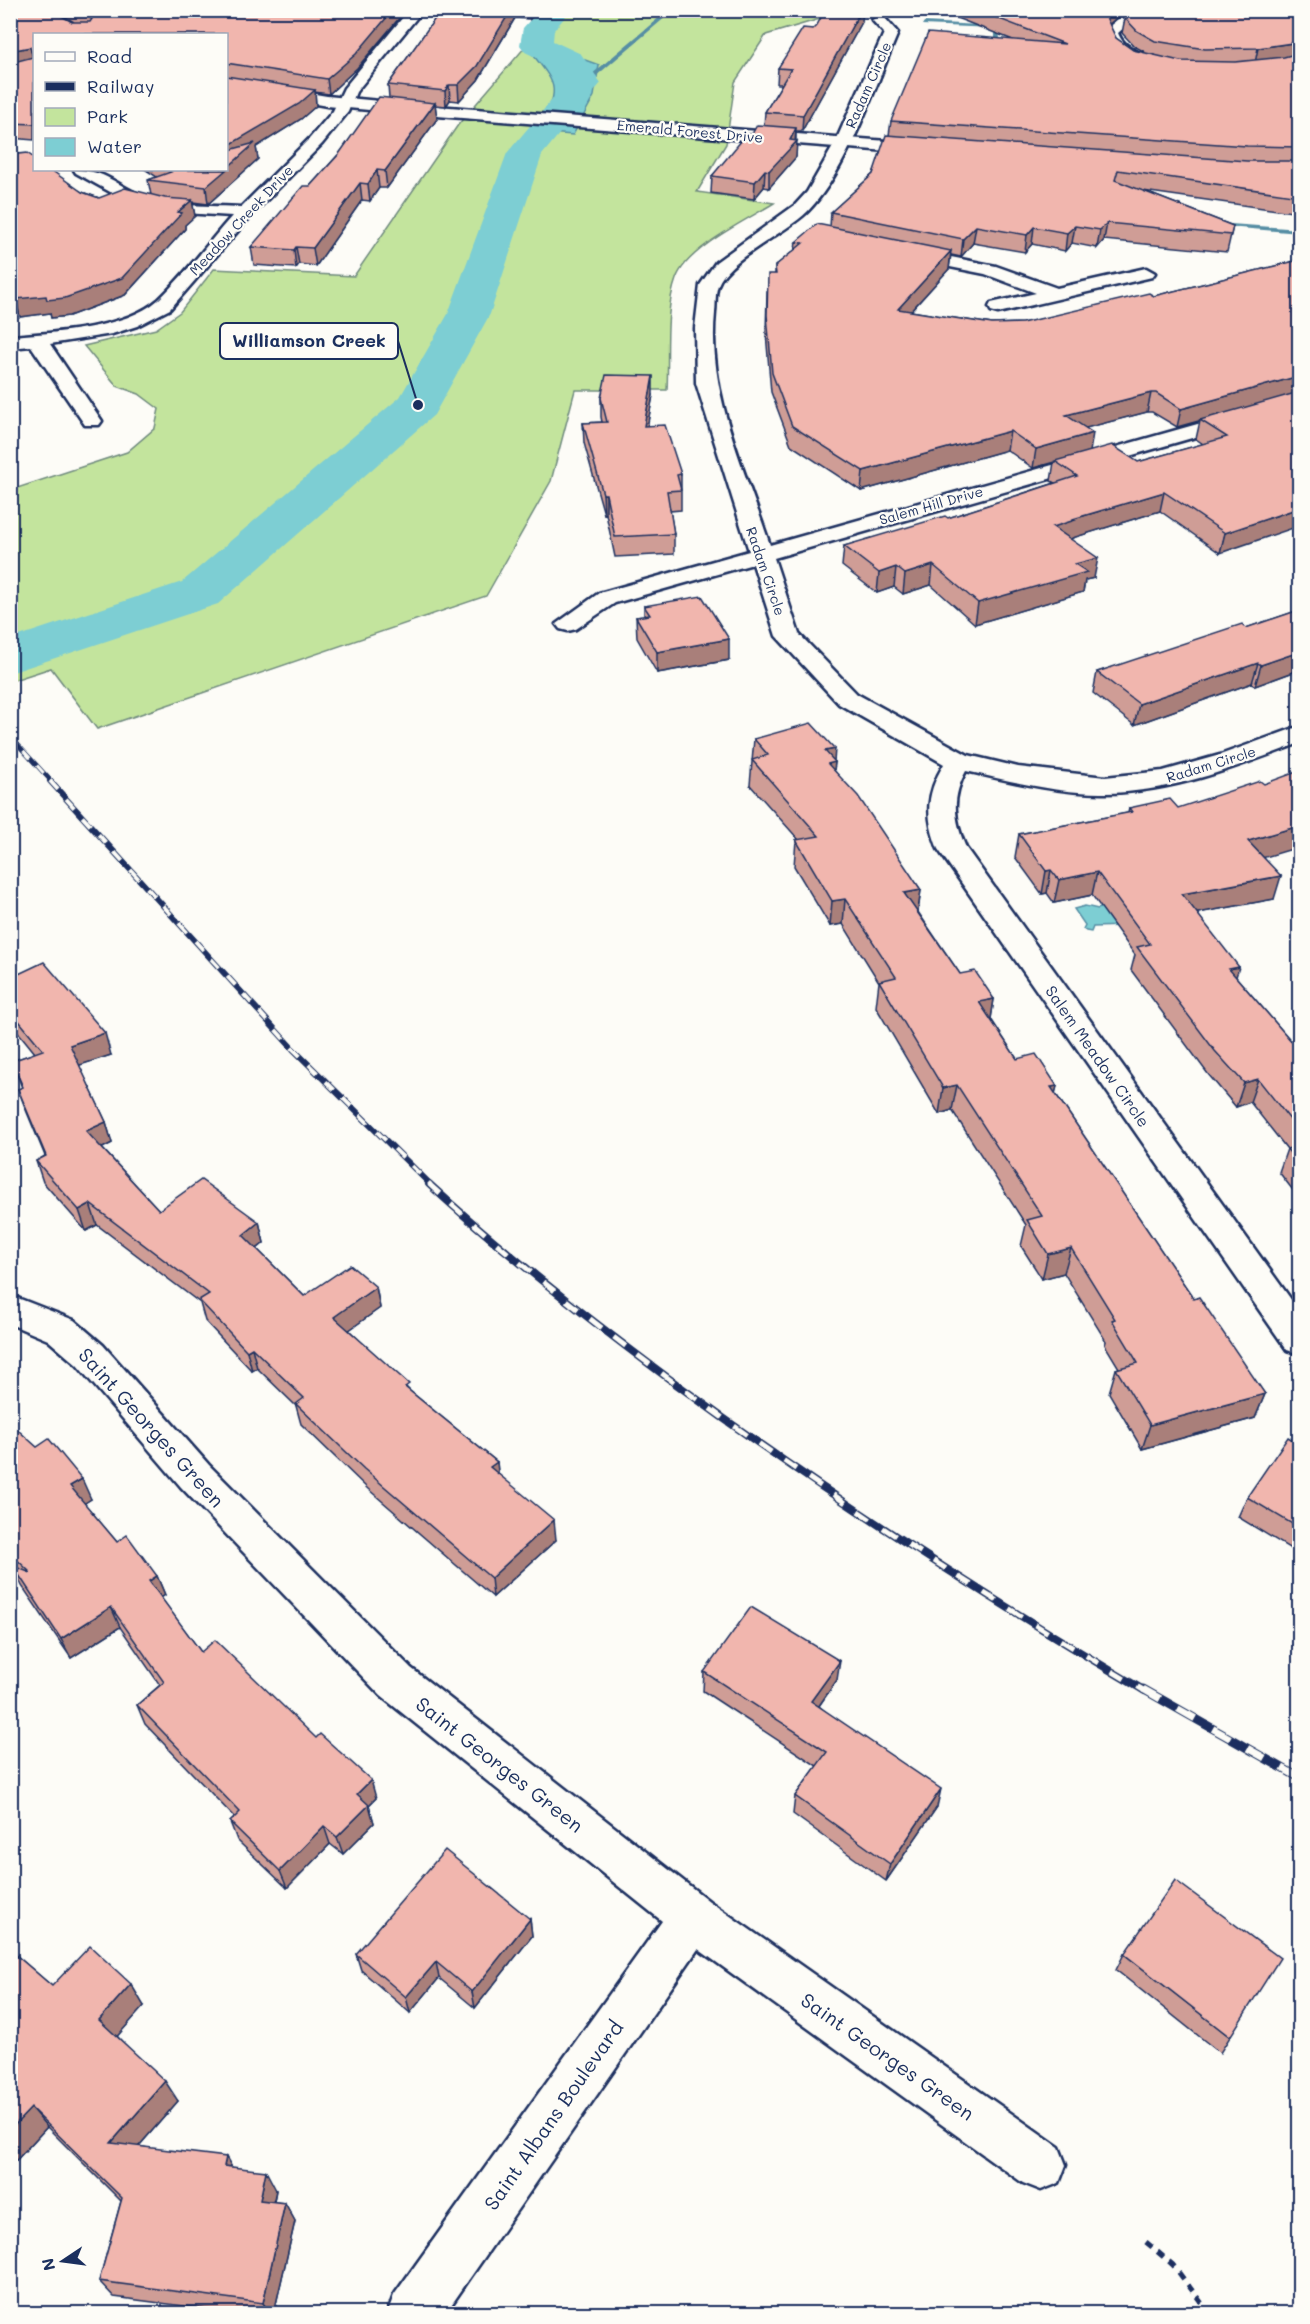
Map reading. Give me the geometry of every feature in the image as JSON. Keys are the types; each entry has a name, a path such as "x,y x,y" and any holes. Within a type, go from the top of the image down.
{"street":[{"path":"1138,10 1111,32 1113,40 1130,55 1158,64"},
{"name":"Meadow Creek Drive","path":"10,342 105,330 130,322 163,305 245,212 316,141 350,91 411,11"},
{"name":"Radam Circle","path":"879,20 891,33 843,143 814,194 801,209 722,266 709,285 704,328 706,383 759,554 788,636 848,699 958,762 1018,775 1105,785 1165,779 1229,760 1299,734"},
{"name":"Emerald Forest Drive","path":"228,83 344,103 938,149"},
{"path":"84,171 138,200 168,207 245,212"},
{"path":"778,226 802,231"},
{"path":"884,248 990,270 1054,293"},
{"path":"998,307 1146,273"},
{"path":"37,340 92,421"},
{"name":"Salem Hill Drive","path":"568,624 607,598 1299,401"},
{"name":"Salem Meadow Circle","path":"958,762 945,783 939,819 952,849 1299,1340"},
{"name":"Saint Georges Green","path":"10,1309 61,1330 90,1355 195,1476 396,1682 693,1917 1041,2164"},
{"name":"Saint Albans Boulevard","path":"413,2313 693,1917"}],"path":[{"path":"1146,2242 1173,2265 1210,2313"}],"green space":[{"path":"547,11 847,11 766,35 735,82 726,144 697,192 774,203 719,236 692,256 682,268 676,279 670,305 667,390 575,390 551,481 486,596 97,729 51,668 11,681 11,490 127,452 155,428 159,409 139,394 117,386 84,346 156,329 180,312 214,269 354,276 458,125 526,46 529,33"}],"water":[{"path":"547,11 567,11 549,31 546,46 599,65 594,96 573,135 537,132 551,104 553,86 550,78 526,46 529,33"},
{"path":"1106,905 1123,926 1093,927 1091,932 1083,929 1085,925 1074,909 1085,906 1098,909"}],"building":[{"path":"10,10 51,10 72,22 90,22 92,19 77,10 393,10 356,54 327,79 228,63 228,33 33,33 33,57 30,47 10,51"},
{"path":"441,10 511,10 477,66 458,85 449,85 445,91 388,85"},
{"path":"825,10 861,10 803,115 765,112 791,69 778,68 803,28 813,29"},
{"path":"976,10 1111,10 1105,15 1116,38 1133,50 1180,61 1235,62 1284,57 1299,53 1299,147 1247,146 891,121 928,33 1065,44"},
{"path":"1133,10 1299,10 1299,42 1258,48 1205,49 1155,41 1137,31 1125,18"},
{"path":"33,57 33,124 10,123 10,63"},
{"path":"228,76 315,90 299,104 228,146"},
{"path":"379,97 435,103 385,171 377,170 368,184 360,183 313,248 296,247 294,250 251,247 303,186 310,186 339,154"},
{"path":"757,125 796,128 790,140 797,141 769,171 765,170 755,182 712,176 747,134 752,134"},
{"path":"886,135 1247,161 1299,161 1299,196 1118,170 1115,180 1233,226 1231,235 1107,223 1100,230 1075,226 1067,233 1034,227 1027,235 976,226 963,239 831,212 873,174"},
{"path":"255,143 228,167 228,150"},
{"path":"27,153 33,157 33,171 52,171 82,192 99,198 125,188 165,198 192,200 178,212 182,213 122,278 65,298 47,300 46,296 16,299 14,279 10,280 10,155"},
{"path":"169,171 225,171 206,187 148,180 171,172"},
{"path":"817,224 951,251 898,309 992,324 1022,323 1149,293 1154,296 1299,260 1299,376 1181,409 1156,393 1151,393 1066,415 1093,433 1036,449 1010,431 863,471 792,426 772,373 767,315 768,274 776,274 775,266 803,243 796,242"},
{"path":"606,375 653,376 644,426 665,425 681,474 677,475 681,490 667,491 674,534 615,537 606,494 603,494 583,423 607,422 601,398"},
{"path":"1299,392 1299,508 1225,533 1164,492 1053,527 1098,558 1075,564 1087,572 978,603 933,565 905,574 896,567 879,573 844,546 945,516 948,518 1077,476 1055,461 1112,445 1138,462 1227,437 1200,420"},
{"path":"702,596 729,639 657,652 636,617 650,615 644,606"},
{"path":"1299,610 1299,652 1261,665 1258,663 1139,704 1097,672 1242,624 1246,628"},
{"path":"811,723 835,749 825,751 835,762 828,764 858,796 921,890 904,893 960,974 975,971 994,999 979,1002 1017,1059 1036,1054 1057,1086 1051,1087 1194,1299 1199,1297 1265,1394 1150,1425 1116,1369 1138,1363 1112,1320 1115,1319 1071,1248 1048,1254 1027,1220 1042,1216 957,1085 943,1088 879,981 896,977 845,899 832,901 796,840 819,836 752,760 768,755 754,739"},
{"path":"1299,771 1299,826 1248,841 1281,876 1182,894 1239,967 1229,969 1299,1050 1299,1131 1258,1079 1244,1083 1215,1051 1137,947 1150,944 1097,872 1059,880 1051,870 1046,871 1019,834 1132,812 1129,808 1170,799 1178,808 1260,781 1264,784"},
{"path":"44,962 105,1033 70,1045 106,1122 86,1131 159,1210 201,1180 259,1222 243,1235 304,1296 350,1265 376,1287 334,1317 409,1384 405,1387 497,1462 490,1467 554,1520 491,1578 364,1469 296,1404 304,1398 252,1348 247,1351 199,1300 209,1294 90,1204 79,1210 36,1161 46,1156 18,1089 23,1087 12,1061 43,1050 10,1010 10,978"},
{"path":"1299,1145 1299,1164 1287,1149"},
{"path":"10,1423 37,1447 49,1439 82,1479 70,1486 117,1542 127,1535 157,1576 149,1581 201,1652 215,1640 316,1738 320,1734 371,1780 357,1794 369,1805 337,1837 324,1826 280,1871 230,1822 240,1812 137,1705 164,1682 111,1607 61,1639 13,1566 31,1573 10,1553"},
{"path":"1288,1437 1299,1444 1299,1528 1247,1497"},
{"path":"751,1607 840,1661 811,1701 941,1789 890,1864 795,1796 827,1752 704,1672"},
{"path":"445,1850 530,1919 472,1992 436,1962 406,1997 356,1954"},
{"path":"1175,1880 1280,1958 1230,2037 1124,1954"},
{"path":"90,1946 131,1984 99,2020 165,2081 111,2143 226,2157 224,2166 266,2171 260,2200 285,2203 263,2303 99,2281 122,2198 31,2108 10,2130 10,1950 52,1986"}],"waterway":[{"path":"10,657 200,593 418,405 469,314 525,153 584,83 570,61 536,45 539,28 556,10"},
{"path":"587,81 672,10"},
{"path":"924,24 995,27 1001,53"},
{"path":"1217,225 1300,231"}],"railway":[{"path":"10,736 52,782"},
{"path":"50,781 293,1049 431,1185"},
{"path":"429,1184 546,1284 726,1420 902,1540 1145,1691"},
{"path":"1143,1689 1300,1778"}],"place":[{"name":"Williamson Creek","path":"418,405"}]}
